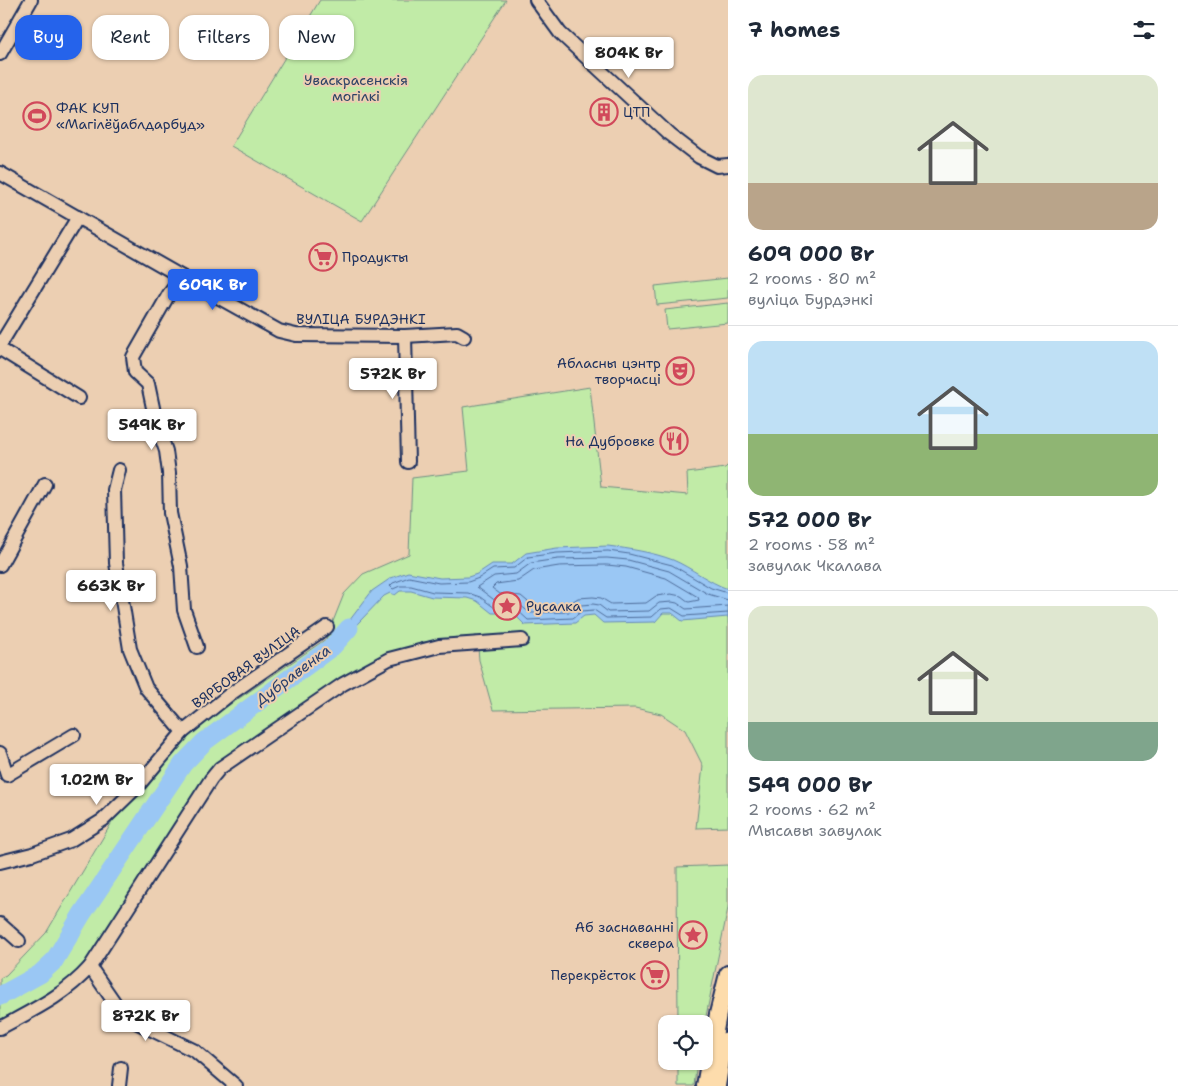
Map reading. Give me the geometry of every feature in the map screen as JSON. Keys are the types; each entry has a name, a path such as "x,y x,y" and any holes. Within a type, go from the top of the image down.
{"main road":[{"path":"705,1086 718,1014 728,974"},
{"path":"717,1086 728,1016"}],"street":[{"path":"0,54 31,0"},
{"path":"536,0 560,33 669,134 698,157 722,165"},
{"name":"ВУЛІЦА БУРДЭНКІ","path":"0,173 280,332 296,335 405,336 457,333 464,337"},
{"path":"78,217 0,347 79,398"},
{"path":"182,277 169,294 133,357 135,372 148,384 156,422 166,451 169,473 170,513 181,566 184,610 197,647"},
{"path":"405,336 408,462"},
{"path":"119,470 114,490 116,563 130,649 146,688 182,732"},
{"path":"0,566 45,484"},
{"name":"ВЯРБОВАЯ ВУЛІЦА","path":"1,857 32,854 71,840 103,820 137,787 182,732 229,695 327,627"},
{"path":"0,1028 56,998 76,982 90,967 210,779 220,768 342,684 389,659 439,646 522,640"},
{"path":"0,753 8,775 74,736"},
{"path":"0,924 19,941"},
{"path":"90,967 119,1009 136,1022 195,1052 236,1086"},
{"path":"119,1086 121,1068"}],"green space":[{"name":"Уваскрасенскія могілкі","path":"320,0 506,0 362,221 231,146 283,60 354,60 354,15 311,15"},
{"path":"728,278 728,298 657,305 655,286"},
{"path":"728,303 728,323 667,329 665,310"},
{"path":"590,387 601,487 688,495 687,473 725,468 728,465 728,827 696,828 703,766 685,730 661,714 635,708 493,710 479,660 477,636 423,642 374,660 316,695 234,751 86,967 65,988 0,1023 0,978 6,975 46,933 114,819 179,744 213,716 326,639 344,594 363,574 409,554 412,478 469,471 463,407"},
{"path":"728,865 728,908 706,1015 678,1015 677,867"},
{"path":"678,1070 696,1070 694,1086 678,1086"}],"water":[{"path":"608,546 665,557 728,589 728,617 682,621 672,613 663,613 655,622 603,623 594,615 584,616 575,623 525,625 513,613 492,613 477,601 467,598 432,597 411,591 400,591 395,595 390,593 384,596 337,645 333,646 333,642 372,591 391,578 408,572 440,578 468,577 477,574 492,564 512,564 526,553 557,548"}],"waterway":[{"name":"Дубравенка","path":"0,996 40,974 54,961 82,914 183,764 204,742 333,646 349,628"}],"place":[{"name":"ЦТП","path":"604,112"},
{"name":"ФАК КУП «Магілёўаблдарбуд»","path":"37,116"},
{"name":"Продукты","path":"323,257"},
{"name":"Абласны цэнтр творчасці","path":"680,371"},
{"name":"На Дубровке","path":"674,441"},
{"name":"Русалка","path":"507,606"},
{"name":"Аб заснаванні сквера","path":"693,935"},
{"name":"Перекрёсток","path":"655,975"}]}
